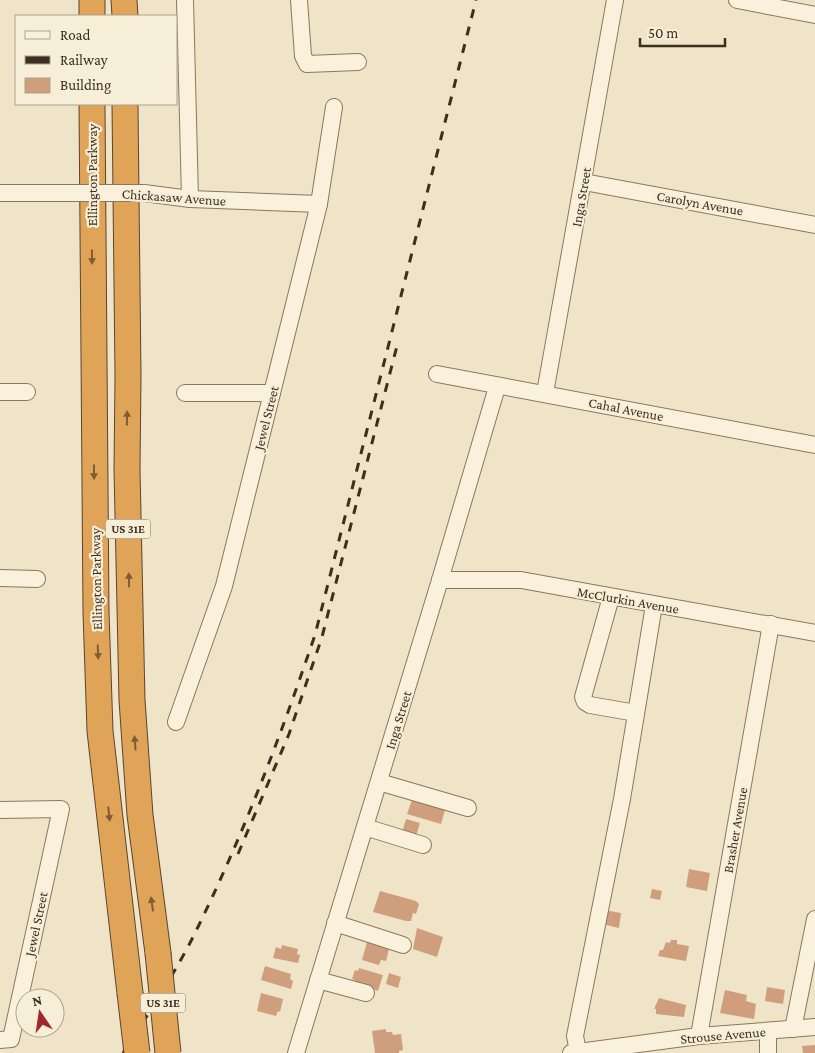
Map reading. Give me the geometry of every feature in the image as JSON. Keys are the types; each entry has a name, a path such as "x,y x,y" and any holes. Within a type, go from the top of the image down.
{"highway":[{"path":"92,0 92,15"},
{"path":"124,0 125,15"},
{"name":"Ellington Parkway","path":"92,105 96,622 100,732 124,950 127,998"},
{"name":"US 31E","path":"125,105 128,376 126,469 132,700 140,815 158,953 168,1053"},
{"path":"124,1053 127,998"},
{"name":"US 31E","path":"127,998 137,1053"}],"street":[{"path":"185,0 190,199"},
{"path":"300,0 303,56 307,64 358,62"},
{"name":"Inga Street","path":"545,393 615,0"},
{"path":"737,0 815,14"},
{"name":"Jewel Street","path":"176,722 224,586 319,204 334,107"},
{"name":"Carolyn Avenue","path":"584,182 815,225"},
{"name":"Chickasaw Avenue","path":"0,193 144,193 190,199 319,204"},
{"name":"Cahal Avenue","path":"437,374 815,445"},
{"name":"Inga Street","path":"296,1053 497,386"},
{"path":"0,392 27,392"},
{"path":"185,393 272,393"},
{"path":"0,578 37,579"},
{"name":"McClurkin Avenue","path":"440,580 521,580 815,633"},
{"path":"611,597 583,697 585,702 590,705 636,713"},
{"path":"575,1053 575,1036 622,799 654,605"},
{"name":"Brasher Avenue","path":"699,1036 770,624"},
{"path":"379,782 468,808"},
{"name":"Jewel Street","path":"0,810 61,809 6,1039"},
{"path":"365,827 423,845"},
{"path":"794,1029 815,919"},
{"path":"335,923 403,945"},
{"path":"318,980 366,993"},
{"name":"Strouse Avenue","path":"575,1053 699,1036 815,1028"},
{"path":"768,1031 768,1053"}],"building":[{"path":"412,800 445,810 441,824 407,814"},
{"path":"406,819 420,823 415,839 401,836"},
{"path":"689,869 710,873 707,891 686,887"},
{"path":"652,889 662,891 660,900 650,898"},
{"path":"380,891 416,901 419,904 416,914 413,913 411,921 373,912"},
{"path":"604,910 621,913 619,928 602,924"},
{"path":"417,928 443,937 437,957 413,949"},
{"path":"671,940 677,940 677,944 689,946 686,961 658,956 666,942 670,943"},
{"path":"367,942 389,949 386,961 381,960 379,965 362,960"},
{"path":"282,945 298,949 297,954 300,955 298,963 273,958 276,947 281,949"},
{"path":"265,966 291,974 290,979 293,981 291,989 261,980"},
{"path":"359,968 383,975 378,991 354,983 355,980 352,979 355,970 358,971"},
{"path":"389,973 401,977 398,988 386,984"},
{"path":"767,987 785,990 783,1004 765,1001"},
{"path":"725,990 747,995 746,1001 756,1004 754,1019 720,1013"},
{"path":"261,993 283,999 280,1012 278,1011 276,1016 257,1011"},
{"path":"659,998 686,1005 684,1017 656,1014 656,1009 654,1009"},
{"path":"386,1029 386,1032 392,1032 393,1035 401,1034 403,1050 399,1051 399,1053 375,1053 372,1031"},
{"path":"815,1045 815,1053 803,1053 802,1046"}],"railway":[{"path":"123,1053 176,968 227,865 259,789 315,635 476,0"},
{"path":"238,854 289,734 322,637 398,342"}]}
